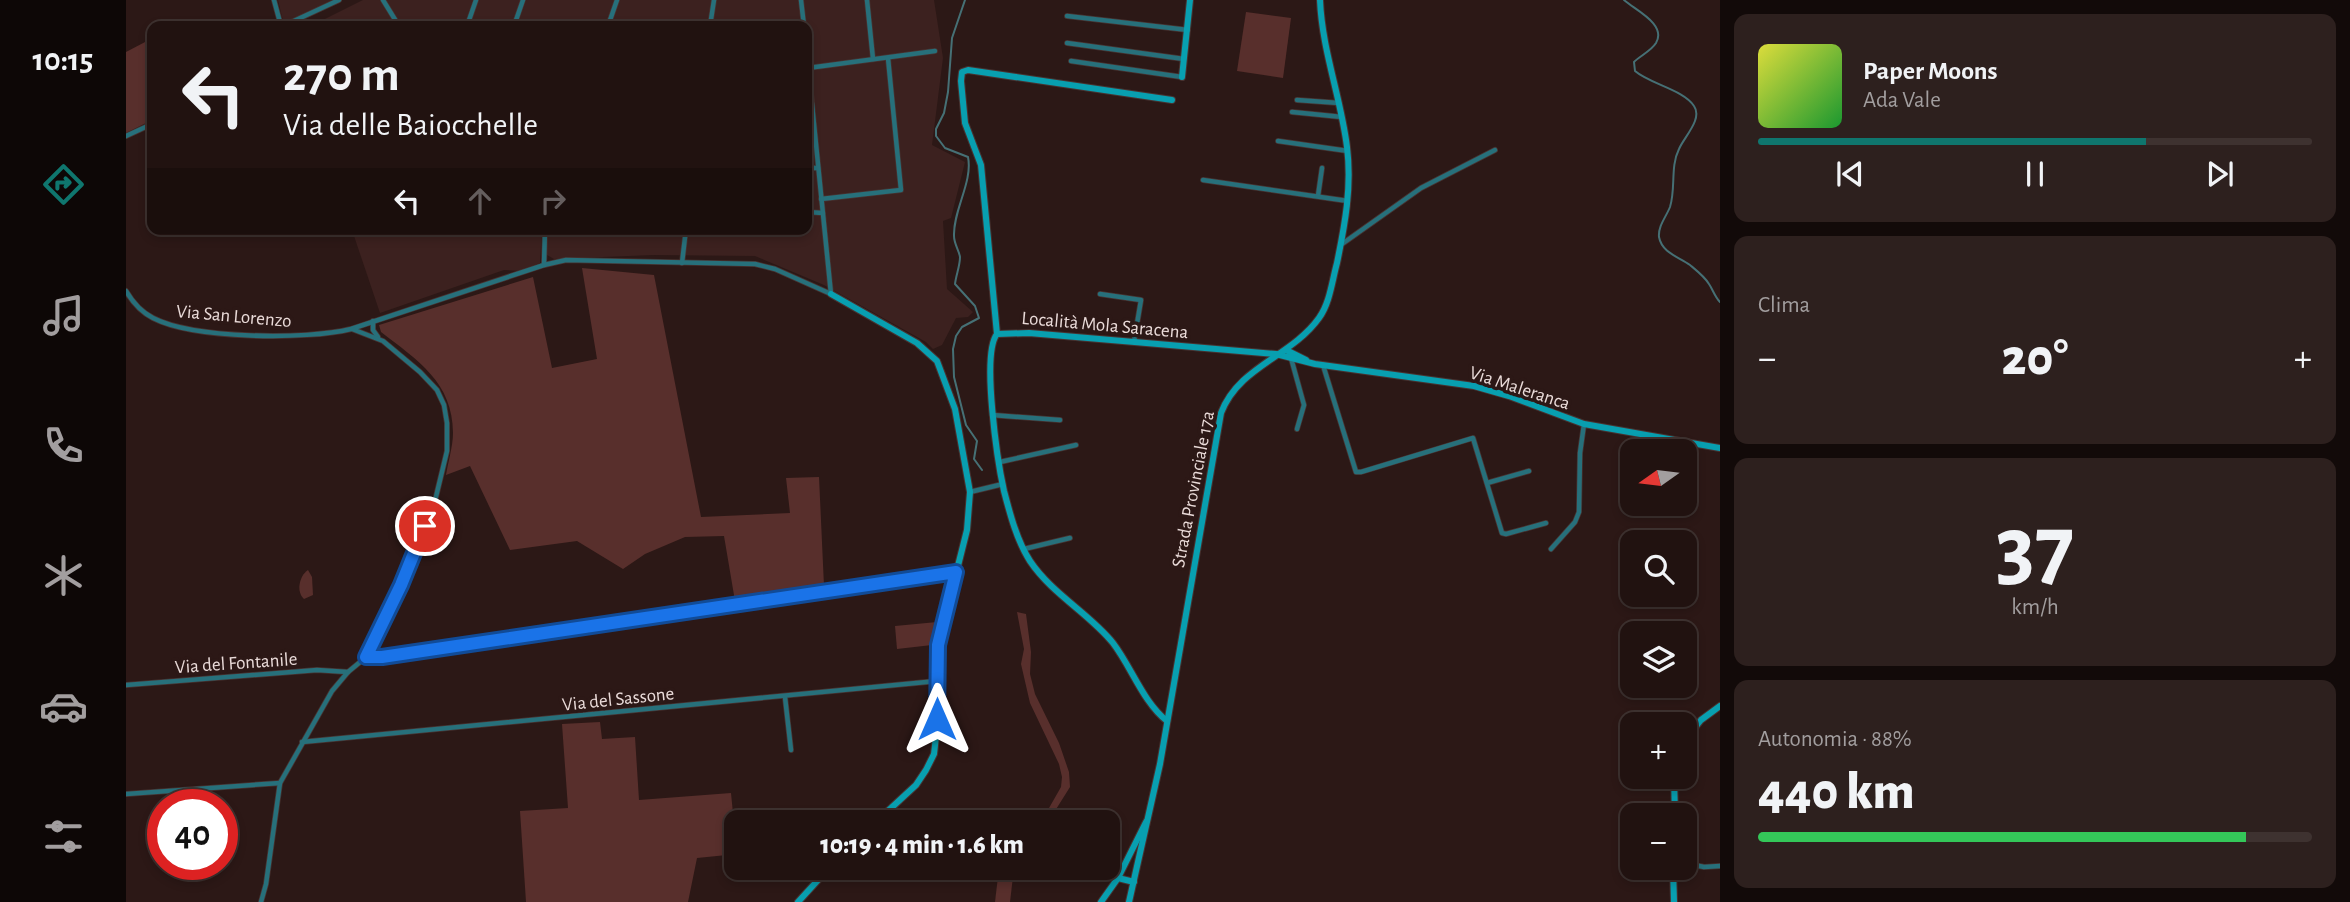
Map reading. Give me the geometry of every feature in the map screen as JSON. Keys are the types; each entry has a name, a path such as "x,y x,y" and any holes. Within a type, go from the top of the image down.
{"street":[{"path":"274,0 280,21"},
{"path":"293,21 339,0"},
{"path":"383,0 396,21"},
{"path":"469,21 476,0"},
{"path":"516,21 523,0"},
{"path":"610,21 617,0"},
{"path":"711,21 714,0"},
{"path":"801,0 803,21"},
{"path":"867,0 873,59"},
{"path":"1071,61 1182,77 1189,30 1190,0"},
{"name":"Strada Provinciale 17a","path":"1129,902 1150,815 1218,422 1226,400 1237,385 1307,332 1324,311 1341,244 1348,201 1348,151 1320,0"},
{"path":"1067,16 1189,30"},
{"path":"1067,43 1185,59"},
{"path":"812,67 935,51"},
{"path":"821,199 901,190 888,58"},
{"path":"997,334 981,167 965,123 962,72 968,70 1172,100"},
{"path":"1297,100 1339,103"},
{"path":"1292,112 1342,117"},
{"path":"812,113 831,294 917,343 936,359 955,409 970,492 968,530 940,633 936,739 931,761 912,790 890,810"},
{"path":"126,136 147,126"},
{"path":"1278,141 1348,151"},
{"path":"1341,244 1421,188 1494,150"},
{"path":"812,168 818,168"},
{"path":"1318,196 1322,168"},
{"path":"1203,180 1348,201"},
{"path":"812,212 822,213"},
{"path":"544,265 545,235"},
{"path":"682,263 685,235"},
{"name":"Via San Lorenzo","path":"126,291 135,305 146,314 185,328 284,336 351,329 544,265 570,260 758,264 831,294"},
{"path":"1100,294 1141,300 1134,342"},
{"path":"261,902 280,783 331,694 348,672 366,657 401,585 434,505 448,437 444,405 437,390 420,372 378,338 373,330 373,321"},
{"path":"351,329 378,338"},
{"name":"Località Mola Saracena","path":"1167,722 1153,709 1113,644 1044,578 1024,550 1003,484 992,415 993,341 997,334 1029,333 1282,352"},
{"path":"1282,352 1291,358 1310,363"},
{"path":"1282,352 1310,363"},
{"path":"1291,358 1304,405 1297,429"},
{"name":"Via Maleranca","path":"1310,363 1474,386 1584,424 1720,448"},
{"path":"1323,365 1357,472 1474,438 1503,534 1546,523"},
{"path":"992,415 1060,420"},
{"path":"1551,549 1575,522 1579,512 1580,453 1584,424"},
{"path":"1000,462 1076,445"},
{"path":"1487,484 1529,471"},
{"path":"970,492 1003,484"},
{"path":"1024,550 1070,537"},
{"path":"366,657 382,657 956,572"},
{"name":"Via del Fontanile","path":"126,685 323,670 348,672"},
{"name":"Via del Sassone","path":"302,742 937,681"},
{"path":"785,696 791,750"},
{"path":"1697,725 1720,706"},
{"path":"126,794 280,783"},
{"path":"1120,874 1150,815"},
{"path":"1697,866 1720,866"},
{"path":"1120,878 1134,882"},
{"path":"798,902 818,880"},
{"path":"1101,902 1117,880"},
{"path":"1673,880 1674,902"}],"shaded area":[{"path":"278,0 333,0 288,21 283,21"},
{"path":"363,0 381,0 393,21 321,21"},
{"path":"386,0 473,0 466,21 399,21"},
{"path":"478,0 521,0 514,21 471,21"},
{"path":"526,0 934,0 943,58 932,145 965,162 951,218 943,221 947,289 973,312 968,317 956,318 942,345 933,349 926,342 824,285 755,256 653,255 554,259 547,255 547,235 812,235 812,21 519,21"},
{"path":"1246,12 1291,18 1283,78 1237,71"},
{"path":"147,41 147,122 126,133 126,52"},
{"path":"354,235 542,235 540,263 522,271 504,270 380,313"},
{"path":"582,268 654,275 701,517 790,513 786,478 819,477 824,586 735,601 724,536 685,537 645,554 623,569 577,541 510,550 470,466 446,475 453,433 447,400 430,374 381,332 379,325 533,277 552,368 597,359"},
{"path":"308,570 312,577 313,595 304,599 300,584 302,576"},
{"path":"1017,612 1026,614 1031,652 1030,674 1035,694 1059,743 1069,772 1070,787 1056,810 1046,810 1061,787 1062,777 1059,764 1030,703 1021,664 1024,649"},
{"path":"937,622 932,645 897,649 895,626"},
{"path":"600,722 602,739 635,737 639,800 731,793 733,810 724,810 724,855 697,858 688,902 526,902 520,811 568,808 562,724"},
{"path":"998,880 1013,880 1010,902 995,902"}],"waterway":[{"path":"965,0 952,38 948,92 936,136 945,148 968,157 968,176 956,216 954,239 960,257 955,284 975,306 979,318 962,327 956,336 953,349 954,377 966,425 977,441 974,459 982,470"},
{"path":"1624,0 1654,24 1658,36 1654,46 1634,62 1635,71 1683,96 1696,111 1695,122 1676,156 1672,200 1659,237 1667,251 1703,276 1720,302"}],"route":[{"path":"425,526 401,585 366,657 382,657 956,572 938,645 937,719"}]}
